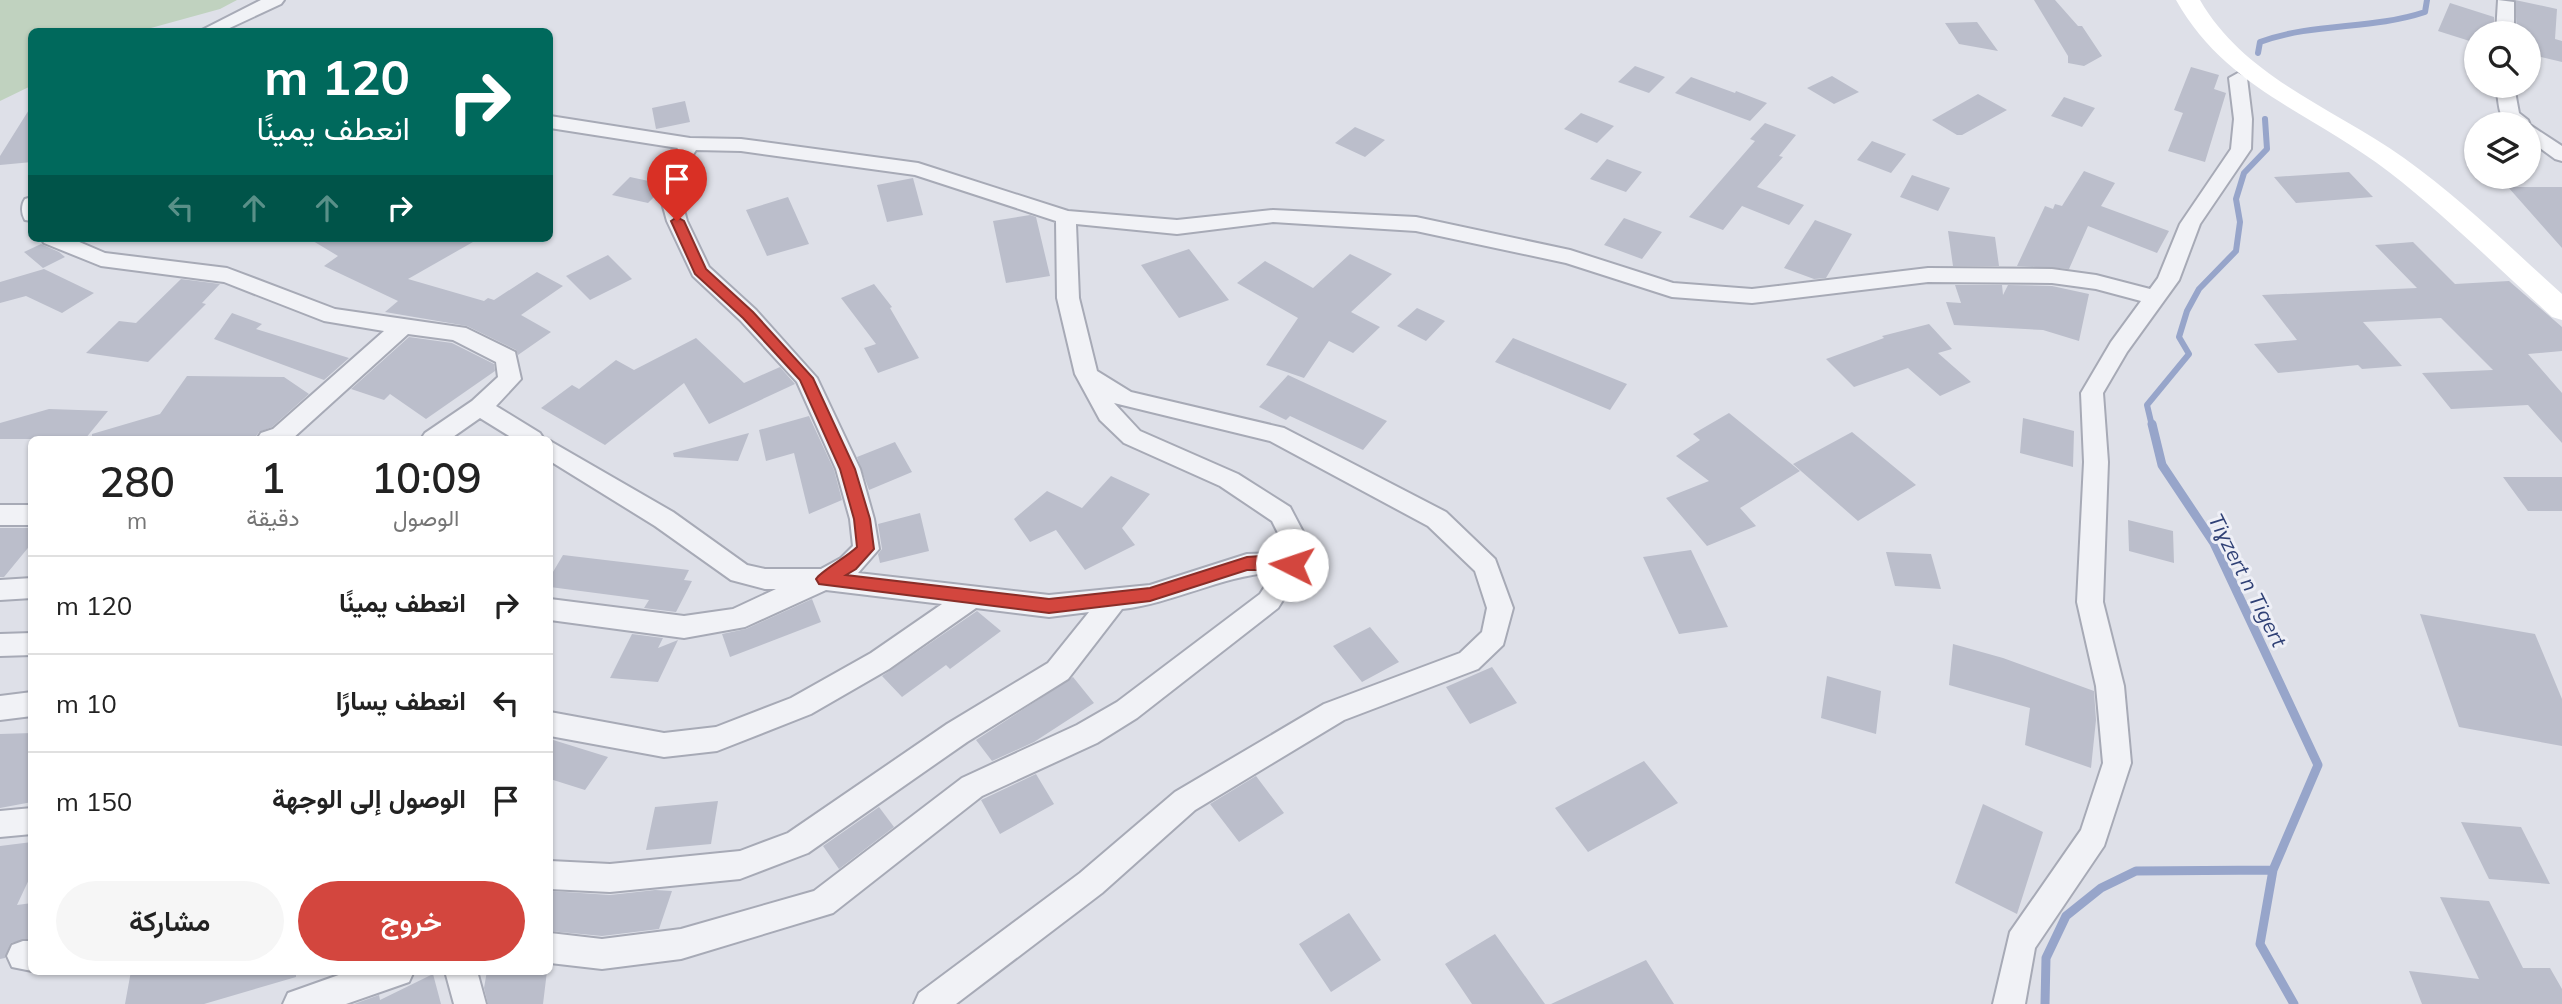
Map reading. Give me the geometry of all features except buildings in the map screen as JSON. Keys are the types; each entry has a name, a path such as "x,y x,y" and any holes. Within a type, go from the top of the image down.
{"street":[{"path":"215,28 275,0"},
{"path":"2167,0 2196,43 2238,78 2266,94 2311,113 2354,137 2398,167 2562,310"},
{"path":"2188,0 2224,50 2311,113"},
{"path":"2505,2 2505,21"},
{"path":"2009,1004 2021,943 2094,836 2117,763 2110,686 2090,602 2096,462 2092,393 2119,347 2168,280 2190,224 2241,149 2243,118 2238,78"},
{"path":"553,122 690,144 741,145 918,169 1066,217 1177,228 1273,216 1416,224 1570,257 1672,290 1752,296 1928,275 2052,276 2095,282 2155,297"},
{"path":"2541,140 2562,155"},
{"path":"553,610 684,626 736,619 850,565 866,549 862,519 848,469 806,378 748,315 700,271 677,221 669,191 671,172 690,144"},
{"path":"553,948 602,954 681,944 821,902 972,787 1087,734 1127,710 1269,601 1292,565 1297,545 1281,514 1229,480 1132,437 1108,415 1086,374 1068,298 1066,217"},
{"path":"61,242 101,259 227,275 332,316 458,332 507,358 510,379 480,407 437,436"},
{"path":"281,436 403,326"},
{"path":"930,1004 1091,883 1185,801 1334,712 1469,661 1494,636 1500,608 1486,566 1437,519 1276,434 1124,399 1086,374"},
{"path":"480,407 527,436"},
{"path":"553,452 664,519 740,573 765,579 824,579 1049,606 1150,594 1247,564 1275,562 1292,565"},
{"path":"0,515 28,515"},
{"path":"0,590 28,588"},
{"path":"553,725 664,745 717,739 801,706 880,660 972,597"},
{"path":"553,874 610,878 740,865 798,843 957,733 1058,671 1114,599"},
{"path":"0,645 28,644"},
{"path":"0,708 28,704"},
{"path":"0,824 28,821"},
{"path":"299,1004 386,975"},
{"path":"462,975 470,1004"}],"green space":[{"path":"0,0 237,0 220,9 151,28 28,28 28,87 0,101"}],"waterway":[{"name":"Tiɣzert n Tigert","path":"2258,53 2260,42 2301,31 2405,18 2425,12 2427,0"},
{"name":"Tiɣzert n Tigert","path":"2152,426 2147,405 2189,354 2179,337 2187,311 2199,289 2236,251 2240,222 2236,199 2244,173 2267,149 2265,119"},
{"name":"Tiɣzert n Tigert","path":"2152,424 2162,465 2214,543 2318,765 2273,870"},
{"path":"2045,1004 2046,958 2066,916 2101,888 2136,871 2273,870"},
{"name":"Tiɣzert n Tigert","path":"2273,870 2260,944 2294,1004"}],"route":[{"path":"677,221 700,271 748,315 806,378 848,469 862,519 866,549 850,565 824,579 1049,606 1150,594 1247,564 1275,562 1292,565"}]}
